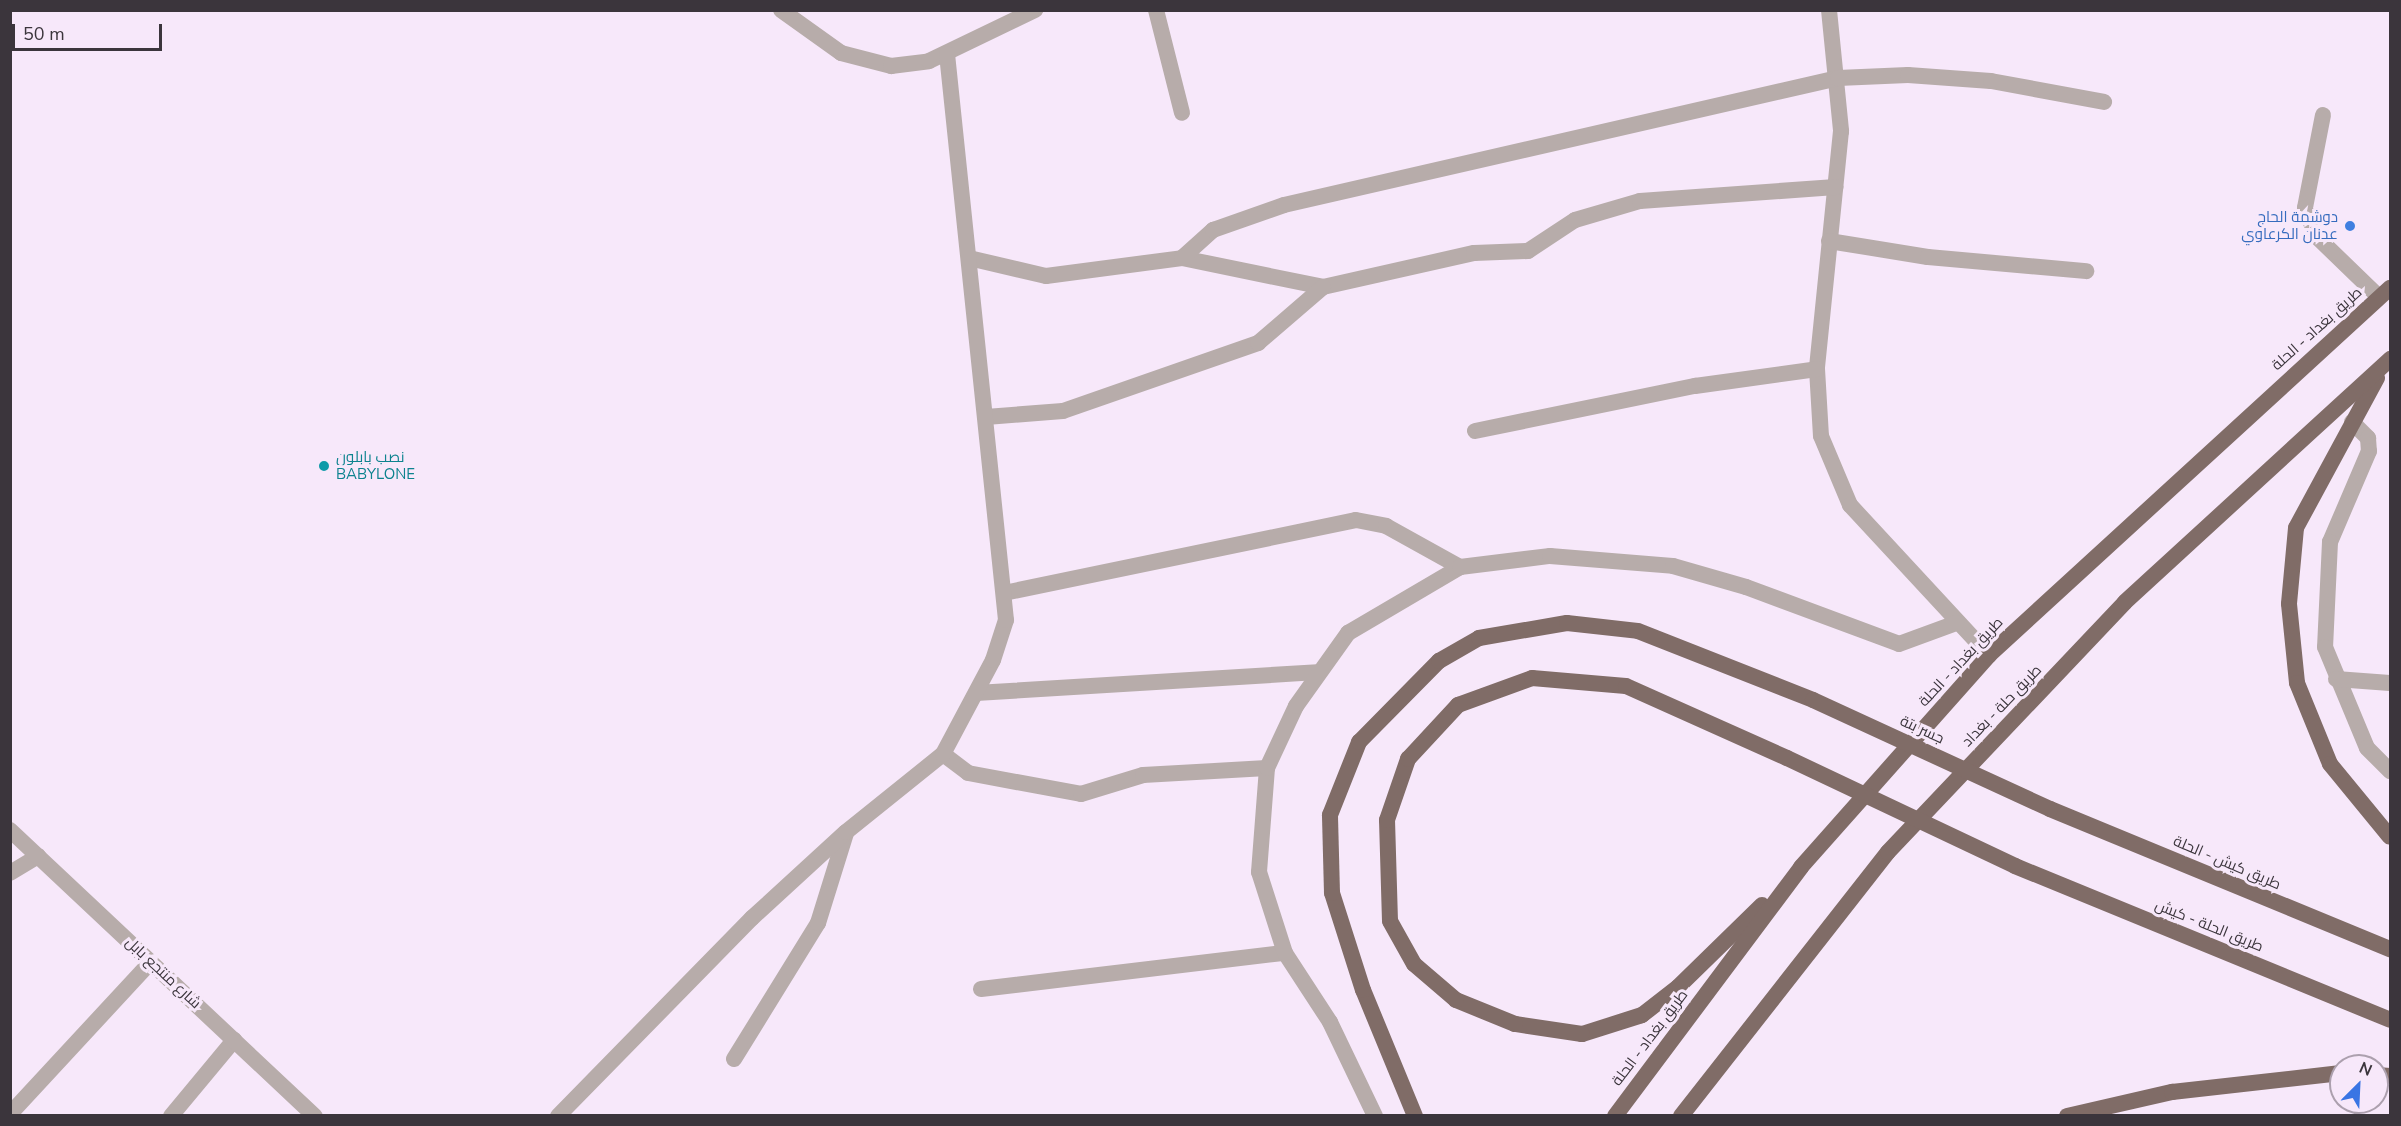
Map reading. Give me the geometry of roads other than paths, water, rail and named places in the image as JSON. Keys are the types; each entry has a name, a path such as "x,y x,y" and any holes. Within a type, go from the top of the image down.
{"highway":[{"name":"طريق بغداد - الحلة","path":"1615,1116 1802,867 1989,655 2384,297"},
{"path":"2388,361 2352,422 2296,528 2289,604 2297,683 2330,764 2391,837"},
{"name":"طريق حلة - بغداد","path":"1681,1116 1896,843 2126,602 2388,361"},
{"name":"جسر بتة","path":"1415,1116 1363,990 1332,893 1330,815 1359,742 1438,661 1479,638 1567,623 1638,631 1813,700 2050,809"},
{"name":"طريق الحلة - كيش","path":"1802,867 1678,987 1642,1015 1581,1034 1515,1024 1456,1000 1414,964 1390,921 1388,820 1408,759 1458,705 1532,678 1626,686 1787,758 2014,866 2391,1020"},
{"name":"طريق كيش - الحلة","path":"2050,809 2391,949"},
{"path":"2067,1116 2172,1092 2329,1074"}],"street":[{"path":"781,10 856,60 911,65 947,54 1035,10"},
{"path":"1156,10 1182,113"},
{"path":"1829,10 1838,78 1841,131 1817,369 1821,436 1850,505 1989,655"},
{"path":"558,1116 752,918 846,832 943,754 993,660 1006,620 1004,593 947,54"},
{"path":"1182,258 1213,230 1284,206 1838,78 1908,75 1991,81 2104,102"},
{"path":"2323,115 2305,208 2317,237 2384,297"},
{"path":"969,258 1046,276 1182,258 1323,287 1474,253 1527,251 1575,220 1640,201 1835,187"},
{"path":"1829,241 1928,257 2086,271"},
{"path":"986,417 1063,411 1258,343 1323,287"},
{"path":"1474,431 1695,386 1817,369"},
{"path":"2352,422 2368,438 2369,451 2330,542 2325,647 2336,679 2367,748 2391,771"},
{"path":"1004,593 1356,520 1386,526 1460,567"},
{"path":"1375,1116 1330,1022 1284,954 1259,872 1267,768 1317,672 1348,633 1460,567 1550,555 1672,567 1746,587 1899,644 1956,622"},
{"path":"976,693 1317,672"},
{"path":"2336,679 2391,683"},
{"path":"943,754 968,773 1081,794 1143,775 1267,768"},
{"name":"شارع منتجع بابل","path":"10,830 315,1116"},
{"path":"734,1059 818,923 846,832"},
{"path":"10,873 38,856"},
{"path":"981,989 1284,954"},
{"path":"10,1114 151,962"},
{"path":"171,1116 234,1040"}],"place":[{"name":"دوشمة الحاج عدنان الكرعاوي","path":"2350,226"},
{"name":"نصب بابلون BABYLONE","path":"324,466"}]}
